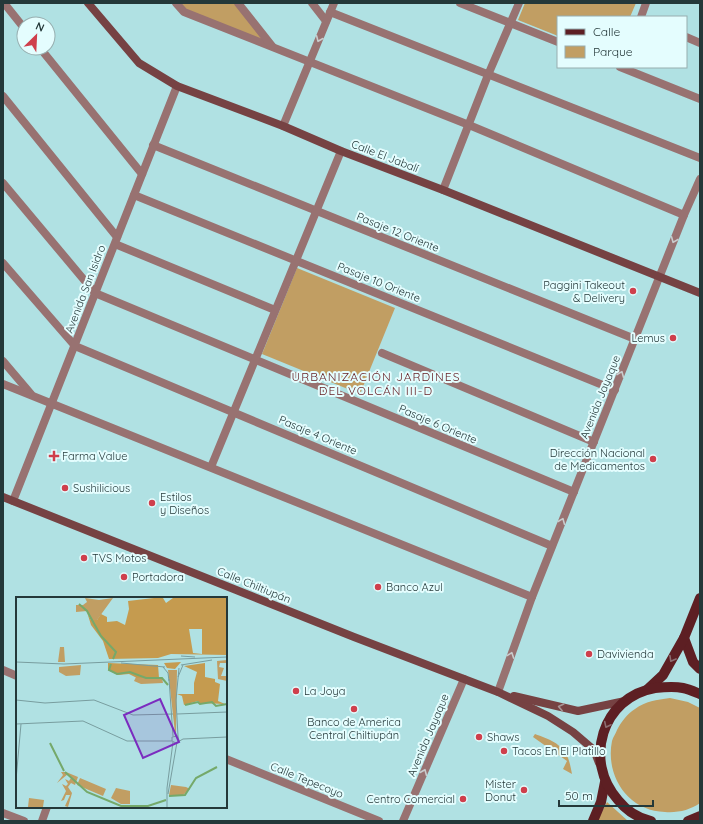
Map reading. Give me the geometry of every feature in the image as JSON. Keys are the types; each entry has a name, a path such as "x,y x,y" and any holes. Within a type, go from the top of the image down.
{"main road":[{"name":"Calle El Jabalí","path":"88,3 139,63 177,86 282,126 341,151 443,190 700,293"},
{"name":"Calle Chiltiupán","path":"3,497 498,692 548,716 573,732 594,750 601,767"},
{"path":"648,690 663,675 684,638 700,598"},
{"path":"684,638 693,662 700,669"},
{"path":"651,821 633,814 622,805 612,794 605,782 601,767 600,752 602,738 607,724 615,711 626,701 636,694 648,690 665,686 683,688 700,694"},
{"name":"Calle Chiltiupán","path":"498,692 578,711 626,701"},
{"path":"593,821 601,802 605,782"},
{"path":"688,821 700,816"}],"street":[{"path":"4,3 16,18"},
{"path":"176,3 184,12 469,125 684,215"},
{"path":"238,3 273,48"},
{"path":"312,3 326,21"},
{"path":"282,126 334,3"},
{"path":"460,3 557,42"},
{"path":"443,190 488,74 519,3"},
{"path":"641,16 646,3"},
{"path":"330,12 700,158"},
{"path":"687,37 700,43"},
{"path":"46,56 142,174"},
{"path":"623,68 700,99"},
{"name":"Avenida San Isidro","path":"14,501 177,86"},
{"path":"3,96 116,241 275,310"},
{"name":"Pasaje 12 Oriente","path":"154,145 635,339"},
{"path":"211,468 233,411 341,151"},
{"name":"Avenida Jayaque","path":"498,692 552,546 684,215 700,179"},
{"path":"3,184 96,293"},
{"name":"Pasaje 10 Oriente","path":"134,195 615,390"},
{"path":"3,263 75,346"},
{"name":"Pasaje 6 Oriente","path":"96,293 574,492"},
{"name":"Pasaje 4 Oriente","path":"75,346 552,546"},
{"path":"382,353 594,442"},
{"path":"3,361 32,396"},
{"path":"3,384 532,597"},
{"path":"3,670 16,676"},
{"name":"Avenida Jayaque","path":"403,821 464,679"},
{"name":"Calle Tepecoyo","path":"227,759 379,821"},
{"path":"42,821 47,808"},
{"path":"3,813 24,821"}],"green space":[{"path":"176,3 238,3 273,48 184,12"},
{"path":"525,3 636,3 630,16 557,16 557,36 518,20"},
{"path":"297,268 395,308 360,394 262,354"},
{"path":"670,698 688,702 700,708 700,803 688,809 665,812 652,810 640,805 630,798 616,779 612,767 611,754 613,738 620,724 629,713 639,706 647,703"},
{"path":"535,734 554,742 562,749 568,758 572,774 563,769 567,761 533,737"},
{"path":"607,802 628,821 597,821"}],"place":[{"name":"Paggini Takeout & Delivery","path":"633,291"},
{"name":"Lemus","path":"673,338"},
{"name":"Farma Value","path":"54,456"},
{"name":"Dirección Nacional de Medicamentos","path":"653,459"},
{"name":"Sushilicious","path":"65,488"},
{"name":"Estilos y Diseños","path":"152,503"},
{"name":"TVS Motos","path":"84,558"},
{"name":"Portadora","path":"124,577"},
{"name":"Banco Azul","path":"378,587"},
{"name":"Davivienda","path":"589,654"},
{"name":"La Joya","path":"296,691"},
{"name":"Banco de America Central Chiltiupán","path":"354,709"},
{"name":"Shaws","path":"479,737"},
{"name":"Tacos En El Platillo","path":"504,751"},
{"name":"Mister Donut","path":"524,790"},
{"name":"Centro Comercial","path":"463,799"}],"district":[{"name":"URBANIZACIÓN JARDINES DEL VOLCÁN III-D","path":"376,384"}]}
